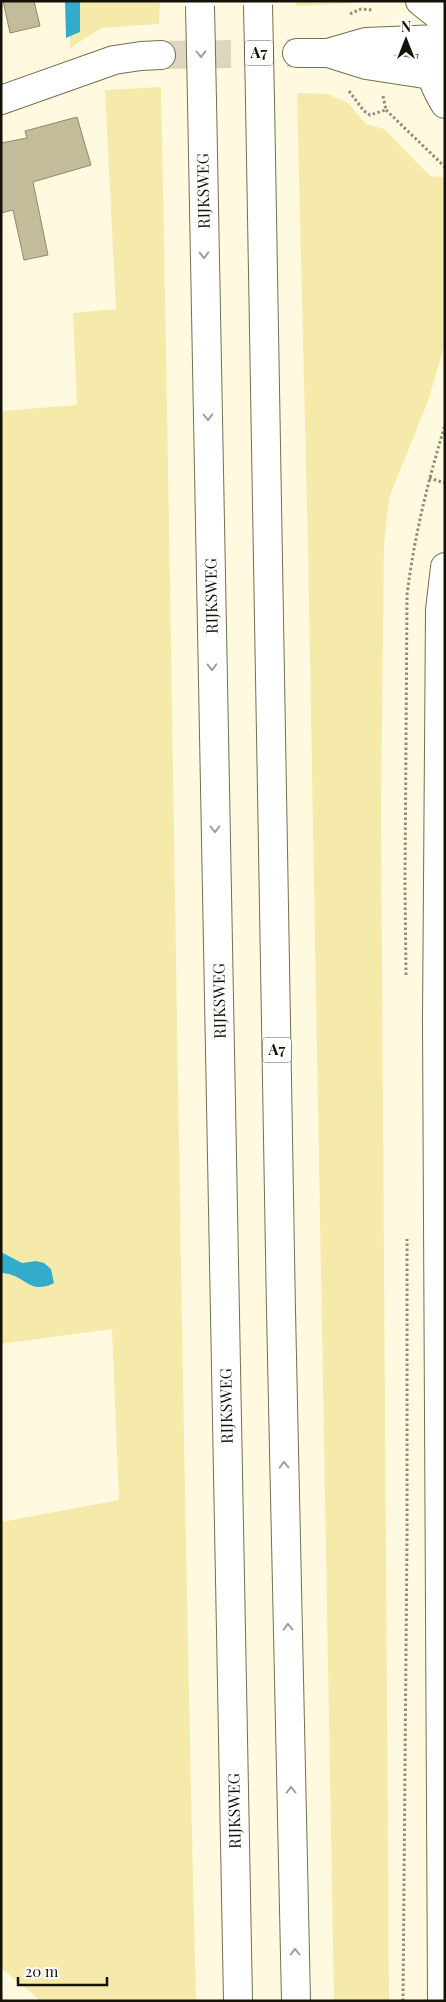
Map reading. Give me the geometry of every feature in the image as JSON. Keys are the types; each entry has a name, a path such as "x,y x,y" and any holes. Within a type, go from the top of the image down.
{"main road":[{"path":"420,1 443,30"},
{"name":"A7","path":"258,3 281,1311 296,2001"},
{"name":"RIJKSWEG","path":"200,4 238,2001"},
{"path":"297,53 328,53 366,42 443,30"},
{"path":"443,30 432,61 431,75 436,89 445,104"},
{"path":"328,53 366,65 431,75"},
{"path":"1,100 114,60 161,55"},
{"path":"442,2001 437,1011 440,610 445,566"}],"path":[{"path":"350,92 364,111 370,115 386,110 445,167"},
{"path":"429,478 445,484"}],"shaded area":[{"path":"80,1 160,1 159,24 101,28 70,48 70,36 80,32"},
{"path":"296,1 357,1 354,3 296,6"},
{"path":"161,87 196,2001 41,2001 1,1968 1,1522 119,1500 112,1329 1,1344 1,1273 11,1273 32,1287 36,1261 22,1263 1,1252 1,411 77,405 73,313 116,309 105,90"},
{"path":"297,93 328,94 348,103 366,124 384,129 430,176 443,177 445,179 445,344 428,401 389,498 384,545 381,813 389,2001 334,2001 308,549"}],"water":[{"path":"65,1 80,1 80,32 66,38"},
{"path":"1,1252 22,1263 36,1261 44,1263 51,1269 54,1283 38,1287 32,1286 9,1274 1,1273"}],"building":[{"path":"3,1 34,1 40,26 10,33"},
{"path":"77,117 91,165 33,182 48,255 24,260 13,210 1,213 1,143 27,138 25,131"}],"tunnel":[{"path":"161,55 297,53"}]}
